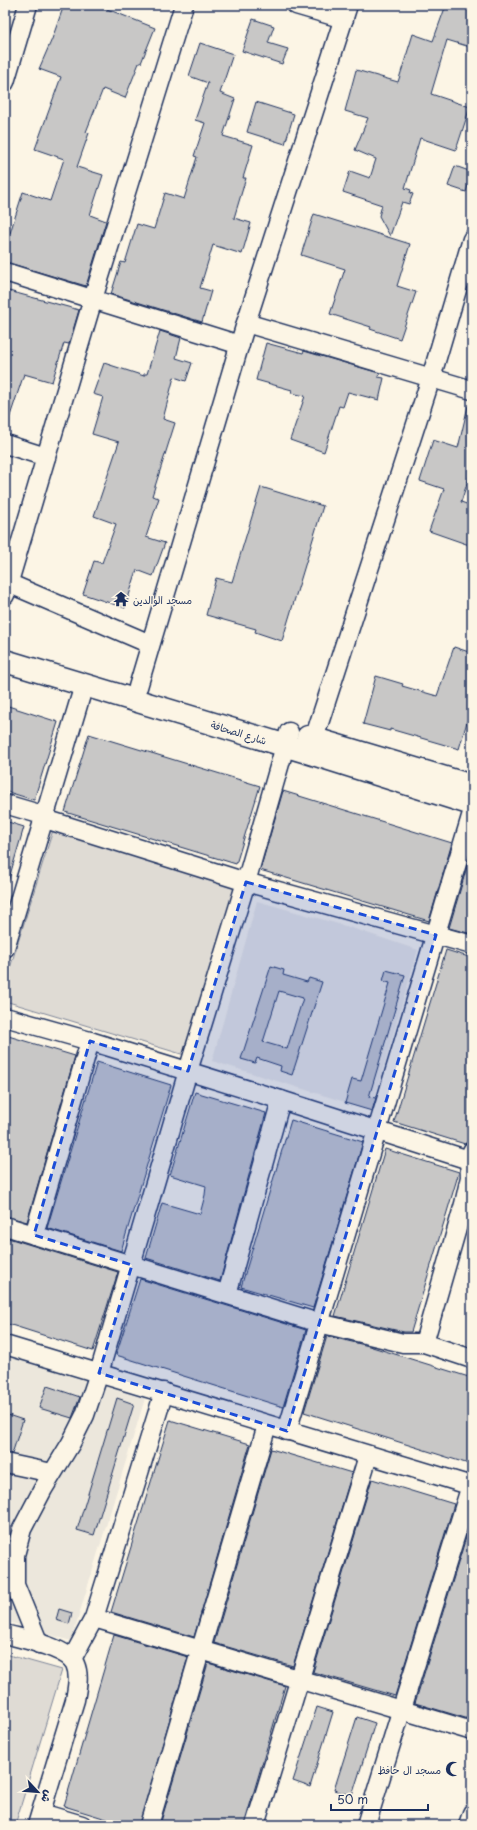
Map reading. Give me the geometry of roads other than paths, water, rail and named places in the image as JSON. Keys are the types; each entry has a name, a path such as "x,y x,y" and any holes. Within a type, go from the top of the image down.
{"main road":[{"name":"شارع الصحافة","path":"5,647 138,687 287,739"},
{"name":"شارع الصحافة","path":"5,661 84,685 312,746 472,786"},
{"name":"شارع الصحافة","path":"312,746 472,804"}],"street":[{"path":"5,82 28,5"},
{"path":"150,644 7,589 93,299 184,5"},
{"path":"138,687 246,323 346,12 296,5"},
{"path":"312,746 431,378 472,239"},
{"path":"5,272 240,345"},
{"path":"246,323 472,390"},
{"path":"5,444 46,457"},
{"path":"5,948 46,818 84,685"},
{"path":"39,1644 15,1585 15,1555 22,1529 52,1473 71,1443 85,1415 100,1373 287,739"},
{"path":"5,804 246,882 472,945"},
{"path":"287,1431 472,813"},
{"path":"5,1017 90,1041 376,1130 471,1157 470,1177 464,1204 424,1343"},
{"path":"34,1235 90,1041"},
{"path":"227,1294 281,1100"},
{"path":"5,1226 319,1323 402,1342 424,1343 472,1359"},
{"path":"5,1345 164,1392 368,1456 472,1485 366,1825"},
{"path":"72,1658 94,1618 164,1392"},
{"path":"149,1825 267,1425"},
{"path":"255,1825 368,1456"},
{"path":"5,1463 52,1473"},
{"path":"94,1618 472,1731"},
{"path":"5,1634 62,1652 72,1658 75,1663 78,1678 76,1695 39,1819 82,1825"},
{"path":"468,1825 472,1813"}],"place":[{"name":"مسجد الوالدين","path":"121,599"},
{"name":"مسجد ال حافظ","path":"453,1769"}]}
